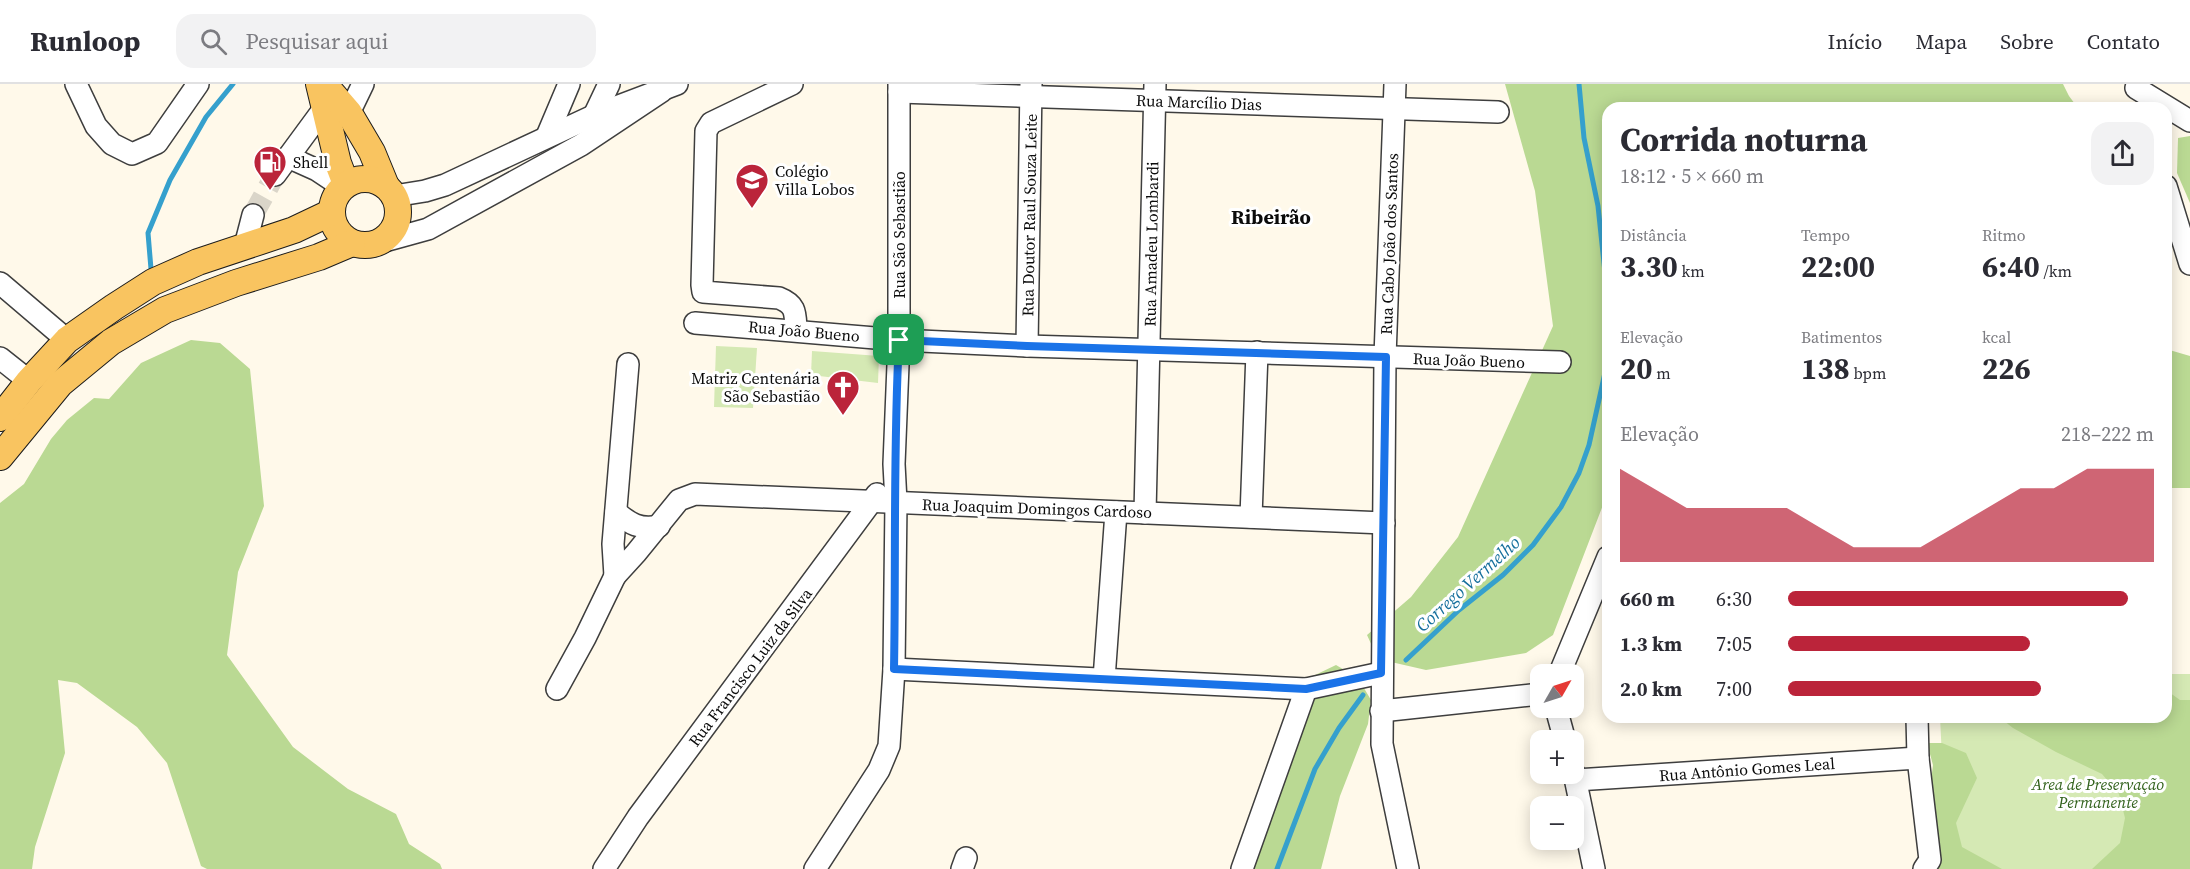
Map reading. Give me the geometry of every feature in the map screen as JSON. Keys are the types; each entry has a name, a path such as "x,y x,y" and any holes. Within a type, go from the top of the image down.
{"main road":[{"path":"329,97 338,163 345,186"},
{"path":"329,97 372,152 390,191 398,213 393,230 381,242 365,245 352,243 342,236 334,225 332,212 336,196 345,186 356,180 366,179 377,181 390,191"},
{"path":"0,418 29,381 68,340 153,282 198,262 294,230 332,212"},
{"path":"0,457 60,384 111,342 165,310 319,257 352,243"}],"street":[{"path":"76,84 96,126 112,144 132,154 157,143 198,84"},
{"path":"275,175 329,97 363,84"},
{"path":"547,136 569,84"},
{"path":"581,145 609,84"},
{"path":"792,84 711,123 706,131 703,292 779,298 789,302 795,310 796,330"},
{"name":"Rua Cabo João dos Santos","path":"1395,84 1386,357 1382,744 1408,869"},
{"path":"2135,86 2140,102"},
{"path":"2135,86 2160,102"},
{"path":"390,191 425,191 445,184 595,115 669,87"},
{"path":"381,242 428,229 581,145 669,87"},
{"name":"Rua Marcílio Dias","path":"899,88 1155,92 1394,108 1498,112"},
{"name":"Rua São Sebastião","path":"815,869 879,770 889,746 894,669 896,502 894,464 899,340 899,88"},
{"name":"Rua Doutor Raul Souza Leite","path":"1027,346 1032,90"},
{"name":"Rua Amadeu Lombardi","path":"1144,513 1155,92"},
{"path":"2172,110 2190,121"},
{"path":"288,158 345,186"},
{"path":"2172,206 2190,264"},
{"path":"245,246 253,215"},
{"path":"0,283 68,340"},
{"name":"Rua João Bueno","path":"703,292 700,323 899,340 1560,363"},
{"path":"1251,518 1257,352"},
{"path":"0,358 29,381"},
{"path":"557,689 615,576 613,544 628,364"},
{"name":"Rua Francisco Luiz da Silva","path":"604,869 645,807 872,503 894,464"},
{"name":"Rua Joaquim Domingos Cardoso","path":"615,576 679,500 695,494 1384,523"},
{"path":"616,512 627,522 639,527 659,526"},
{"path":"1104,680 1116,512"},
{"path":"1564,664 1602,571"},
{"path":"894,669 1306,689 1381,673"},
{"path":"1242,869 1306,689"},
{"path":"1382,711 1530,695"},
{"path":"1917,723 1918,758 1930,860 1924,869"},
{"name":"Rua Antônio Gomes Leal","path":"1584,776 1918,758"},
{"path":"1577,784 1594,869"}],"green space":[{"path":"1505,84 2063,84 2074,102 1602,102 1602,508 1553,635 1526,653 1426,670 1378,659 1367,635 1411,597 1458,537 1553,326 1535,191"},
{"path":"2190,136 2190,203 2177,173 2178,138"},
{"path":"191,340 220,343 250,369 264,506 238,572 227,655 293,747 348,789 396,814 409,844 440,864 442,869 207,869 201,866 167,763 137,727 77,683 58,680 65,753 35,847 32,869 0,869 0,503 24,484 51,439 67,420 94,398 109,399 141,363"},
{"path":"716,346 757,348 753,408 714,407"},
{"path":"812,351 879,356 878,383 811,375"},
{"path":"2172,351 2190,356 2190,488 2172,488"},
{"path":"1336,665 1358,678 1371,700 1368,724 1340,796 1321,869 1237,869 1299,697 1313,676"},
{"name":"Area de Preservação Permanente","path":"2172,674 2190,674 2190,869 1946,869 1940,723 2172,723"},
{"path":"2172,694 2180,700 2190,700 2190,869 2092,869 2120,843 2125,818 2119,794 2102,774 2007,723 2172,723"},
{"path":"1927,743 1942,743 1966,753 1977,778 1956,823 1962,847 2002,869 1920,869 1933,765"}],"waterway":[{"path":"151,269 148,233 170,180 206,117 233,84"},
{"name":"Corrego Vermelho","path":"1579,84 1584,138 1598,206 1602,244"},
{"name":"Corrego Vermelho","path":"1406,660 1459,610 1503,575 1533,545 1561,507 1579,473 1589,445 1602,386"},
{"name":"Corrego Vermelho","path":"1277,869 1315,769 1339,728 1363,695"}],"tunnel":[{"path":"253,215 275,175"}],"place":[{"name":"Shell","path":"270,191"},
{"name":"Colégio Villa Lobos","path":"752,209"},
{"name":"Matriz Centenária São Sebastião","path":"843,416"}],"district":[{"name":"Ribeirão","path":"1271,217"}],"route":[{"path":"899,340 1386,357 1381,673 1306,689 894,669 896,502 894,464 899,340"}]}
